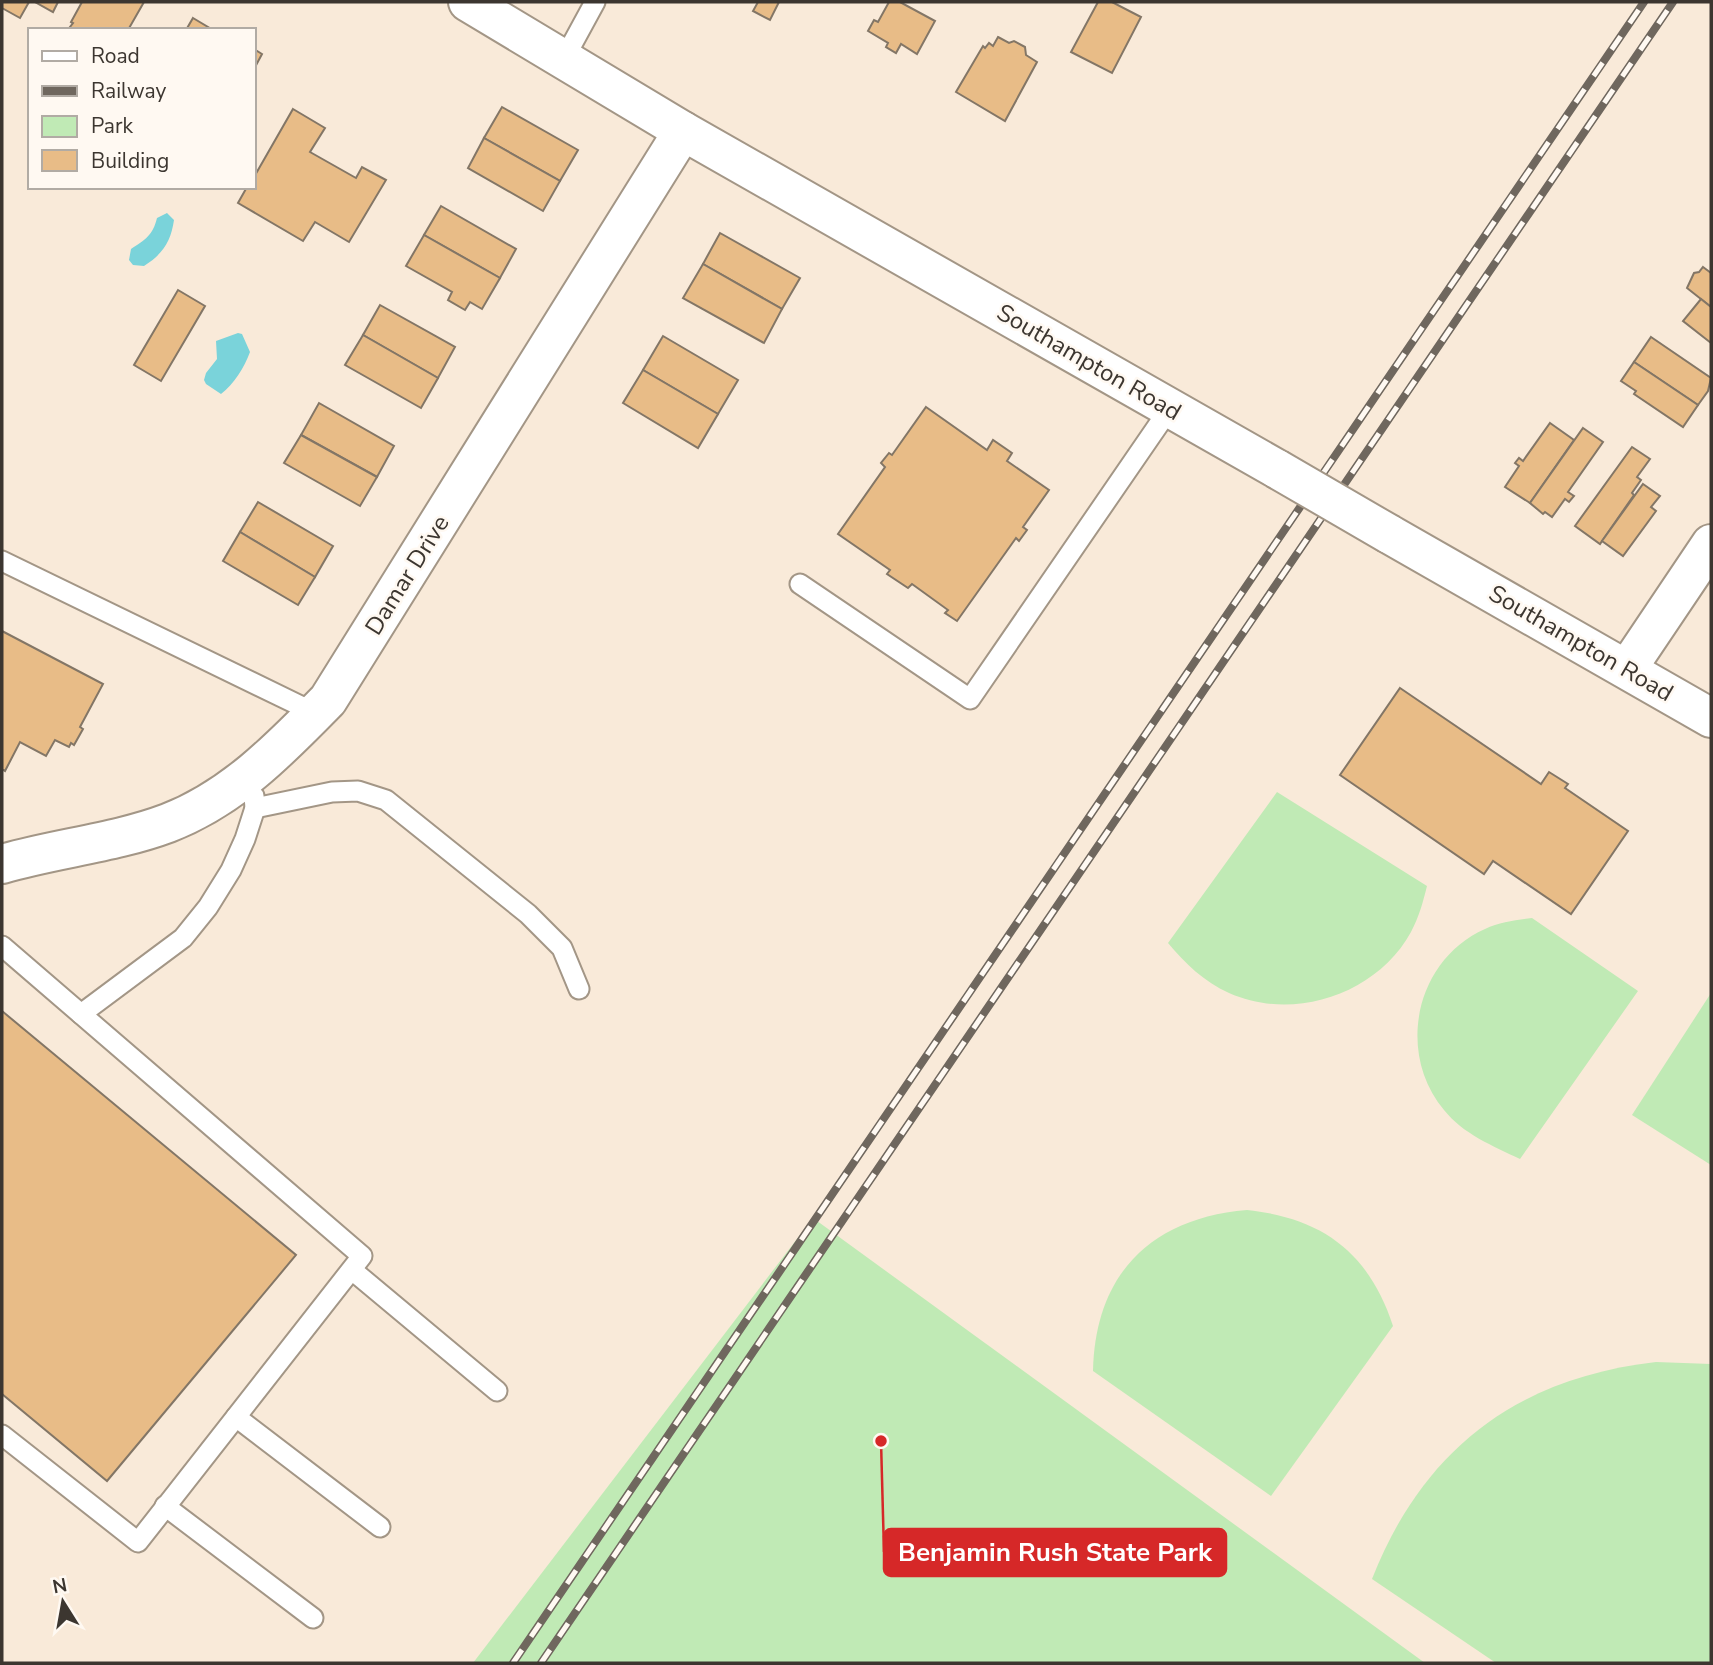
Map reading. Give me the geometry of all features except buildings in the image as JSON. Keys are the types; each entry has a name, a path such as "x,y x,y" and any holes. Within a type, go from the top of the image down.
{"street":[{"name":"Southampton Road","path":"468,2 683,131 1711,718"},
{"name":"Damar Drive","path":"2,864 169,822 226,793 254,790 277,753 328,700 683,131"},
{"path":"1627,669 1711,544"}],"lane":[{"path":"564,59 595,2"},
{"path":"800,584 970,699 1170,408"},
{"path":"2,561 315,713"},
{"path":"81,1014 183,938 208,907 231,870 254,790 358,791 386,800 528,914 562,948 579,989"},
{"path":"2,946 362,1256 138,1542 2,1435"},
{"path":"352,1270 497,1391"},
{"path":"236,1417 380,1527"},
{"path":"165,1506 313,1618"}],"green space":[{"path":"1277,792 1427,886 1419,915 1396,954 1377,972 1356,986 1332,997 1306,1003 1254,1001 1229,993 1196,971 1168,943"},
{"path":"1532,918 1638,991 1520,1159 1469,1133 1444,1110 1429,1087 1420,1062 1417,1036 1420,1010 1429,985 1442,962 1461,943 1485,929"},
{"path":"1711,993 1711,1165 1632,1115"},
{"path":"1247,1210 1298,1221 1340,1244 1371,1278 1393,1326 1271,1496 1093,1371 1096,1337 1104,1306 1117,1280 1135,1257 1157,1239 1183,1225 1213,1215"},
{"path":"813,1218 1425,1663 473,1663"},
{"path":"1656,1362 1711,1364 1711,1663 1496,1663 1372,1579 1393,1533 1418,1493 1448,1457 1481,1428 1519,1403 1560,1384 1606,1371"}],"water":[{"path":"167,213 174,220 165,246 144,266 133,265 129,260 131,249 148,237 157,218"},
{"path":"242,334 250,352 238,375 221,394 204,380 217,359 216,341"}],"railway":[{"path":"513,1663 1644,2"},
{"path":"541,1663 1673,2"}],"place":[{"name":"Benjamin Rush State Park","path":"881,1441"}]}
